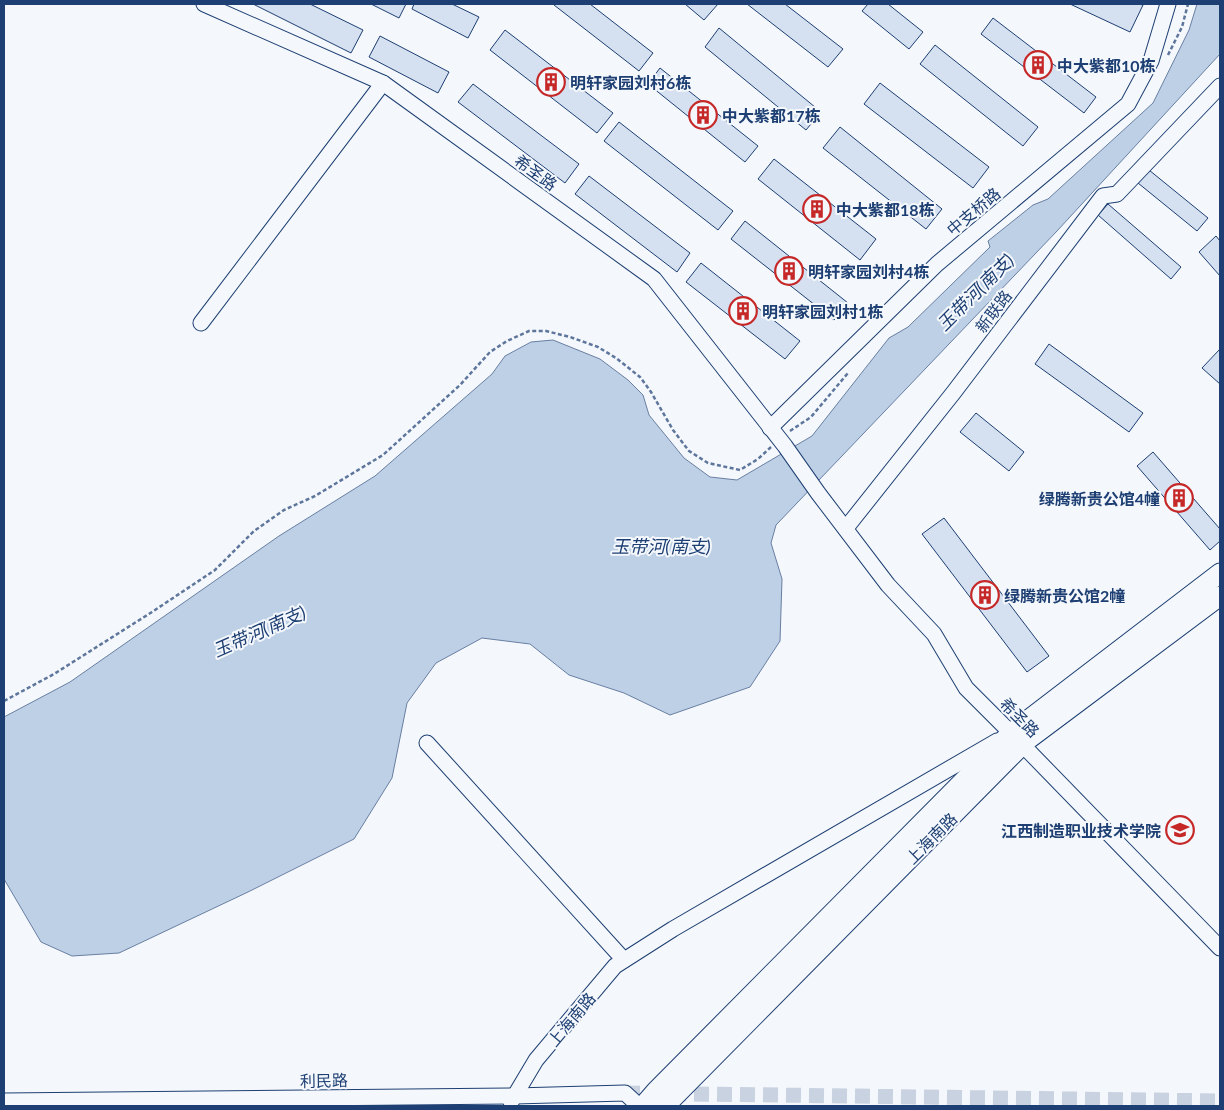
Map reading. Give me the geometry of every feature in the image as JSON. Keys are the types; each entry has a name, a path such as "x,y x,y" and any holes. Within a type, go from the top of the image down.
{"main road":[{"name":"上海南路","path":"643,1106 656,1091 1017,739 1220,573"},
{"name":"上海南路","path":"664,1106 1017,739 1220,596"}],"street":[{"name":"希圣路","path":"204,4 383,83 654,279 778,438 888,584 934,634 966,688 1220,948"},
{"name":"中支桥路","path":"778,438 937,264 1128,104 1151,61 1168,4"},
{"path":"201,323 383,83"},
{"name":"新联路","path":"846,528 954,392 1103,196 1117,194 1220,86"},
{"name":"上海南路","path":"511,1101 536,1060 614,966 673,929 1017,739"},
{"path":"427,744 624,960"},
{"name":"利民路","path":"4,1101 511,1101 625,1093 639,1106"}],"path":[{"path":"1166,60 1182,27 1188,4"},
{"path":"4,701 54,674 215,570 254,531 284,510 315,496 383,455 460,385 490,352 507,340 528,331 546,331 570,337 598,347 616,358 640,377 673,430 689,451 708,463 740,470 758,459 778,438 810,417 852,368"}],"water":[{"name":"玉带河(南支)","path":"1197,4 1220,4 1220,54 1057,231 776,525 771,543 782,579 780,641 750,687 670,715 624,693 569,675 530,644 482,638 436,663 407,703 392,778 354,839 119,953 72,956 41,942 4,879 4,717 70,682 279,536 375,476 492,374 505,356 531,342 553,340 600,359 628,380 643,395 649,415 684,458 710,477 737,480 812,436 889,338 908,327 990,247 988,241 1033,205 1048,199 1153,103 1189,30"}],"building":[{"path":"253,4 310,4 363,30 351,53"},
{"path":"371,4 406,4 399,18"},
{"path":"414,4 452,4 479,17 468,38 412,9"},
{"path":"555,4 590,4 653,53 639,71"},
{"path":"685,4 718,4 704,20"},
{"path":"747,4 785,4 843,49 828,67"},
{"path":"868,4 888,4 923,32 909,49 862,11"},
{"path":"1070,4 1139,4 1143,5 1130,32"},
{"name":"中大紫都10栋","path":"993,18 1096,97 1084,113 981,34"},
{"path":"719,28 821,112 806,130 705,47"},
{"name":"明轩家园刘村6栋","path":"505,30 613,113 597,133 490,50"},
{"path":"380,36 449,72 438,93 369,57"},
{"path":"935,45 1038,127 1023,146 920,64"},
{"name":"中大紫都17栋","path":"660,68 758,146 745,162 648,84"},
{"path":"880,83 989,167 973,188 864,104"},
{"path":"473,84 579,164 565,183 458,102"},
{"path":"619,122 733,211 718,230 604,141"},
{"path":"840,127 942,209 926,229 823,148"},
{"name":"中大紫都18栋","path":"774,159 876,239 860,260 758,179"},
{"path":"1149,170 1208,218 1197,231 1138,183"},
{"path":"589,176 690,253 677,272 575,194"},
{"path":"1108,204 1181,267 1171,279 1098,215"},
{"name":"明轩家园刘村4栋","path":"745,221 848,303 834,320 731,239"},
{"path":"1216,236 1220,241 1220,276 1199,252"},
{"name":"明轩家园刘村1栋","path":"701,263 800,341 785,359 686,282"},
{"path":"1049,344 1143,413 1129,432 1035,364"},
{"path":"1220,349 1220,384 1202,368"},
{"path":"976,413 1024,452 1009,471 960,432"},
{"name":"绿腾新贵公馆4幢","path":"1153,452 1220,529 1220,541 1210,550 1137,466"},
{"name":"绿腾新贵公馆2幢","path":"944,518 1049,656 1027,672 922,534"}],"tunnel":[{"path":"625,1093 1220,1101"}],"place":[{"name":"中大紫都10栋","path":"1038,65"},
{"name":"明轩家园刘村6栋","path":"551,82"},
{"name":"中大紫都17栋","path":"703,115"},
{"name":"中大紫都18栋","path":"817,209"},
{"name":"明轩家园刘村4栋","path":"789,271"},
{"name":"明轩家园刘村1栋","path":"743,311"},
{"name":"绿腾新贵公馆4幢","path":"1179,498"},
{"name":"绿腾新贵公馆2幢","path":"985,595"},
{"name":"江西制造职业技术学院","path":"1180,830"}]}
